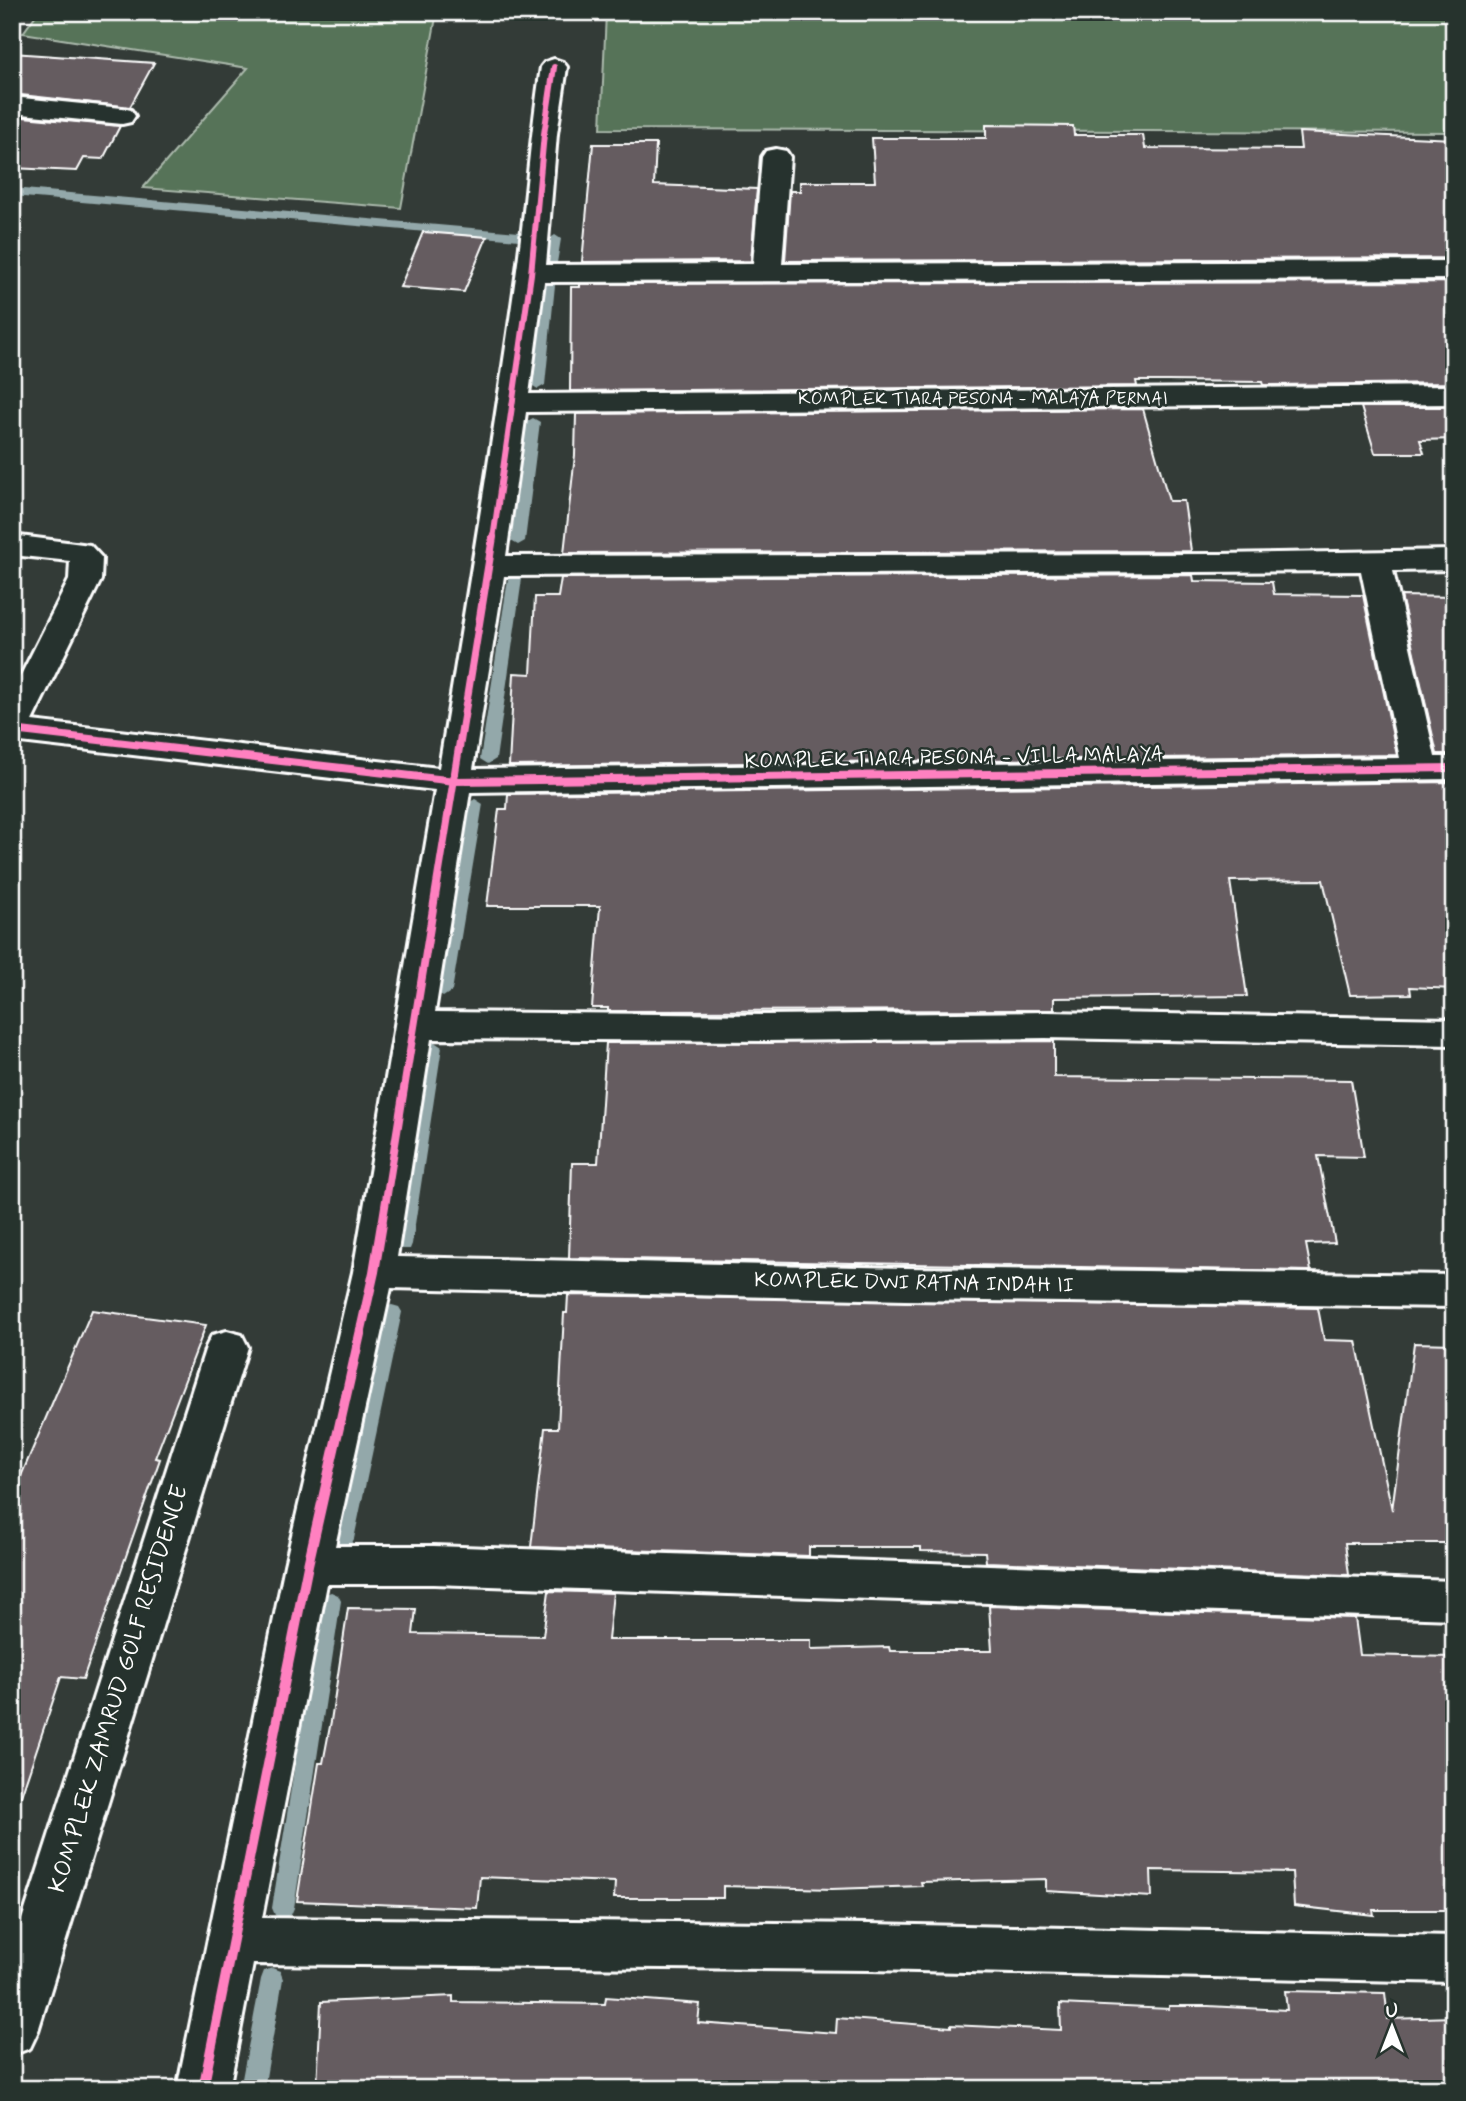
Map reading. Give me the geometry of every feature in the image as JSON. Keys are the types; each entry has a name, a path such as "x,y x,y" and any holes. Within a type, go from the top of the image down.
{"street":[{"path":"203,2089 308,1565 374,1272 489,566 531,274 544,134 554,67"},
{"path":"12,106 122,116"},
{"path":"767,273 776,157"},
{"path":"531,274 1454,271"},
{"name":"KOMPLEK TIARA PESONA - MALAYA PERMAI","path":"512,403 1454,395"},
{"path":"12,545 79,552 86,558 85,580 12,729"},
{"path":"1375,560 1437,768"},
{"path":"489,566 1221,564 1454,560"},
{"name":"KOMPLEK TIARA PESONA - VILLA MALAYA","path":"12,729 455,781 1437,768"},
{"path":"415,1025 766,1028 1045,1025 1454,1032"},
{"name":"KOMPLEK DWI RATNA INDAH II","path":"374,1272 905,1284 1454,1290"},
{"name":"KOMPLEK ZAMRUD GOLF RESIDENCE","path":"12,2031 227,1347"},
{"path":"308,1565 435,1565 1454,1600"},
{"path":"234,1941 868,1947 1454,1959"}],"green space":[{"path":"38,12 437,12 401,208 143,188 248,68 23,33"},
{"path":"606,12 1454,12 1454,132 601,129"}],"building":[{"path":"12,53 154,63 130,107 12,94"},
{"path":"12,116 120,126 103,159 84,158 77,171 12,168"},
{"path":"986,125 1073,126 1074,135 1143,135 1145,148 1301,149 1299,132 1454,139 1454,258 785,261 790,191 800,191 800,182 875,182 872,138 986,138"},
{"path":"593,144 656,144 654,185 757,189 751,261 582,262"},
{"path":"423,232 487,237 464,292 400,287"},
{"path":"1454,282 1454,383 1263,385 1262,382 1136,381 1137,386 570,391 571,287 580,287 580,284"},
{"path":"1361,407 1454,407 1454,439 1420,440 1424,453 1375,453"},
{"path":"1143,409 1169,501 1184,501 1191,551 564,553 575,455 576,414"},
{"path":"1193,575 1194,581 1272,582 1274,594 1363,595 1397,755 509,766 514,673 531,674 535,597 558,597 561,578"},
{"path":"1401,596 1454,597 1454,754 1437,754"},
{"path":"1454,782 1454,989 1410,987 1411,994 1350,995 1323,880 1230,881 1247,996 1054,998 1054,1010 608,1011 608,1008 592,1008 600,906 487,906 499,809 507,809 508,794"},
{"path":"1054,1041 1054,1077 1351,1080 1364,1157 1318,1156 1335,1243 1306,1244 1311,1271 569,1258 572,1163 598,1163 606,1043"},
{"path":"568,1295 1318,1308 1324,1340 1356,1341 1392,1510 1414,1343 1454,1344 1454,1543 1345,1543 1349,1575 986,1562 985,1552 921,1551 921,1547 809,1547 809,1556 531,1547 545,1428 558,1428 564,1313 567,1313"},
{"path":"92,1310 206,1325 155,1458 160,1459 83,1679 61,1677 21,1796 12,1795 12,1497"},
{"path":"549,1591 613,1593 608,1640 811,1640 811,1649 889,1647 890,1651 992,1651 989,1606 1355,1618 1360,1655 1454,1657 1454,1910 1373,1910 1374,1915 1294,1906 1292,1872 1151,1870 1152,1897 1046,1891 1046,1879 921,1882 922,1886 832,1889 723,1886 723,1898 614,1898 615,1882 480,1877 477,1908 297,1901 319,1763 323,1763 331,1721 348,1608 416,1609 413,1634 543,1636"},
{"path":"1285,1991 1385,1993 1388,2019 1454,2017 1454,2089 317,2089 321,2002 453,1996 453,2002 605,2004 606,1997 700,2004 698,2023 836,2033 837,2018 951,2027 1061,2030 1060,2004 1169,2009 1169,2006 1208,2006 1287,2010"}],"waterway":[{"path":"12,192 519,236"},
{"path":"551,263 555,239"},
{"path":"538,385 548,285"},
{"path":"518,541 533,422"},
{"path":"488,759 515,579"},
{"path":"443,991 475,804"},
{"path":"403,1244 433,1047"},
{"path":"344,1539 392,1312"},
{"path":"283,1908 331,1601"},
{"path":"252,2089 272,1979"}],"cycle path":[{"path":"203,2089 308,1565 374,1272 489,566 531,274 544,134 554,67"},
{"path":"12,730 455,781 1454,768"}]}
